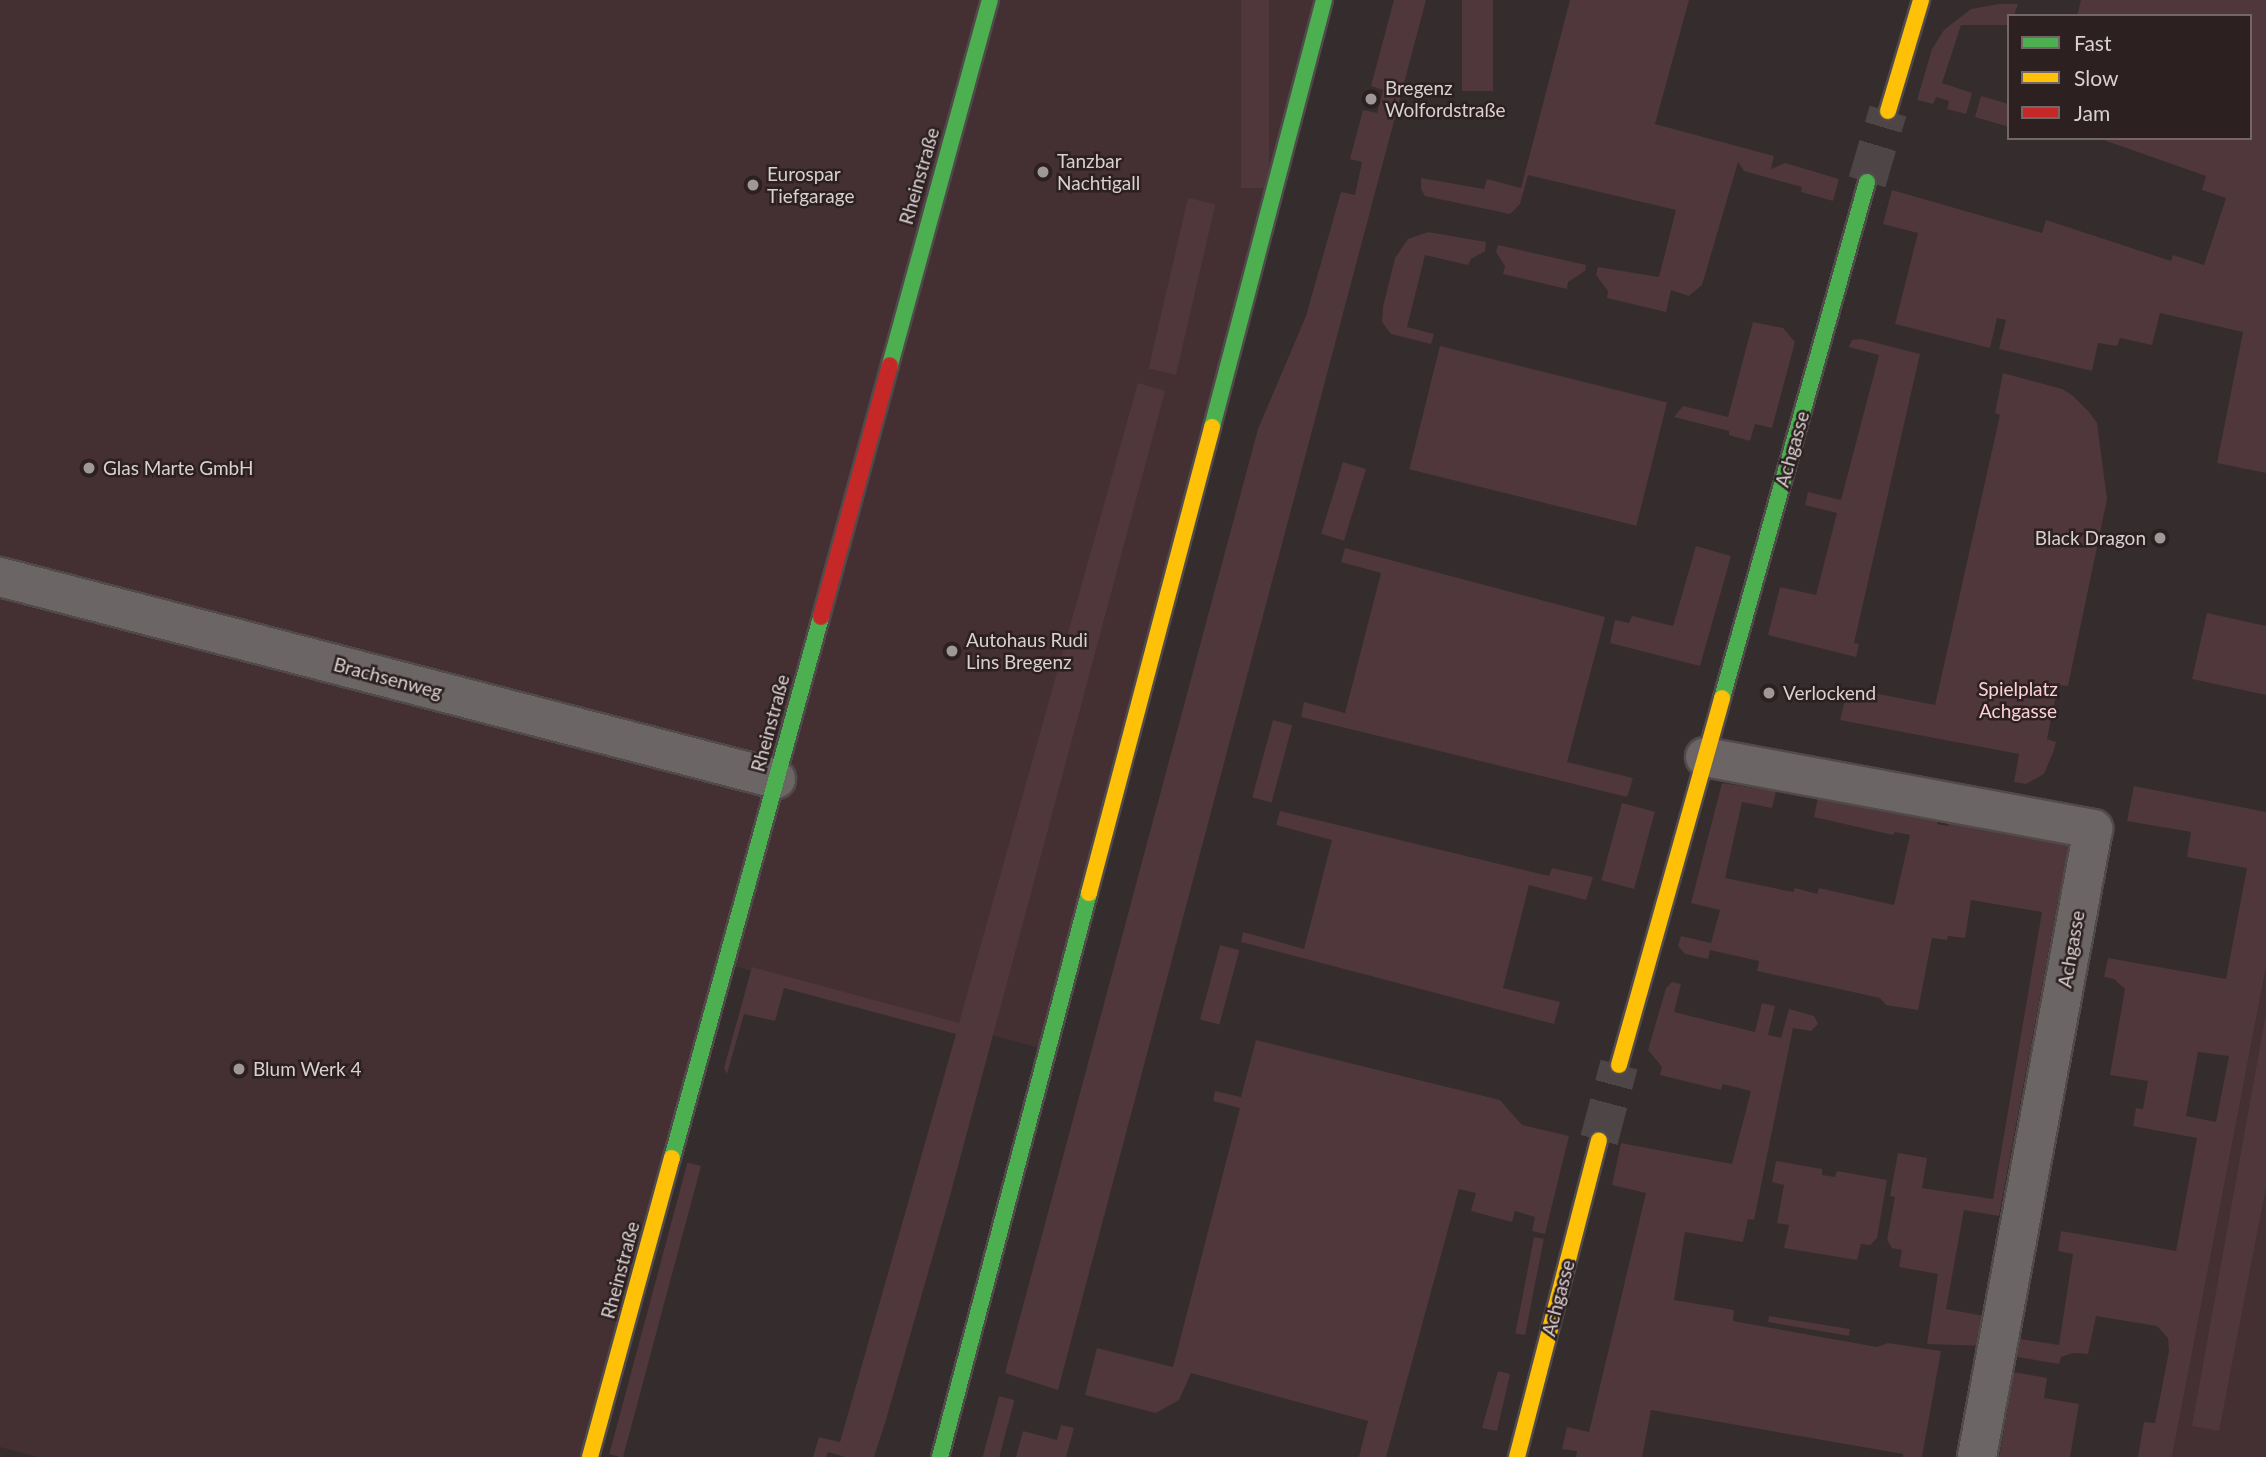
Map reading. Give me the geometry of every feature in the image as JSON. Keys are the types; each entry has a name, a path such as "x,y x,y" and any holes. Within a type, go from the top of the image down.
{"street":[{"name":"Rheinstraße","path":"590,1457 990,0"},
{"path":"940,1457 1324,0"},
{"path":"1888,111 1921,0"},
{"name":"Achgasse","path":"1619,1065 1867,182"},
{"name":"Brachsenweg","path":"0,577 776,779"},
{"name":"Achgasse","path":"1705,757 2093,829 1977,1457"},
{"name":"Achgasse","path":"1517,1457 1599,1140"}],"shaded area":[{"path":"0,0 1324,0 1047,1050 726,964 590,1457 38,1457 0,1447"},
{"path":"2266,967 2266,1457 2172,1457"}],"green space":[{"path":"1241,0 1269,0 1269,188 1241,188"},
{"path":"1394,0 1426,0 1058,1390 1005,1373 1258,429 1306,316 1341,192 1355,195 1362,162 1350,159 1363,110 1377,113 1383,90 1371,86"},
{"path":"1462,0 1493,0 1493,91 1462,91"},
{"path":"1570,0 1689,0 1655,124 1774,156 1771,169 1785,163 1839,179 1833,201 1801,192 1802,187 1744,171 1738,162 1702,285 1689,296 1671,290 1666,312 1607,298 1608,291 1596,275 1598,267 1659,277 1676,210 1528,175 1520,204 1510,214 1425,196 1421,189 1421,178 1484,189 1487,179 1521,188"},
{"path":"2081,0 2266,0 2266,473 2217,463 2243,332 2160,313 2152,345 2120,338 2117,346 2098,343 2092,371 1999,349 2006,320 1997,318 1990,348 1895,324 1918,233 1883,224 1892,190 2042,233 2046,220 2171,261 2173,255 2204,265 2226,198 2202,190 2206,176 2104,140 2252,140 2252,14 2078,14"},
{"path":"2018,4 2015,14 2007,14 2007,25 1961,25 1942,83 1972,93 1966,114 1947,109 1949,101 1936,97 1933,104 1917,100 1932,49 1944,30 1971,9"},
{"path":"1981,96 2007,103 2007,126 1975,117"},
{"path":"1188,198 1215,204 1176,375 1149,369"},
{"path":"1428,232 1486,242 1485,251 1471,259 1468,265 1425,255 1407,327 1434,334 1431,344 1391,334 1382,322 1395,258 1408,239"},
{"path":"1498,245 1586,265 1585,271 1568,282 1567,289 1503,274 1505,266 1496,252"},
{"path":"1753,322 1783,328 1795,342 1772,428 1755,424 1750,441 1729,435 1729,431 1674,417 1683,406 1728,417"},
{"path":"1861,339 1920,354 1854,643 1859,644 1856,657 1768,635 1780,587 1816,595 1837,513 1805,505 1808,492 1841,500 1879,355 1849,347 1852,340"},
{"path":"1440,346 1667,403 1636,526 1409,469"},
{"name":"Spielplatz Achgasse","path":"2003,373 2062,389 2089,412 2097,423 2107,499 2068,686 2058,685 2047,739 2056,742 2054,750 2044,774 2026,784 2014,782 2019,754 1840,720 1848,688 1935,705 2000,415 1995,413"},
{"path":"1138,383 1165,391 950,1196 885,1423 874,1457 845,1457 828,1452 826,1457 813,1457 819,1437 840,1442 956,1034 784,988 775,1021 744,1014 727,1074 724,1068 752,967 959,1023"},
{"path":"1343,462 1366,469 1344,541 1321,534"},
{"path":"1696,546 1731,556 1700,666 1610,643 1615,620 1629,623 1632,616 1673,626"},
{"path":"1345,548 1605,617 1567,762 1633,778 1627,797 1301,717 1304,702 1345,713 1381,573 1341,562"},
{"path":"2207,613 2266,626 2266,695 2192,679"},
{"path":"1273,720 1292,725 1272,802 1252,797"},
{"path":"1722,783 1776,791 1772,808 1742,802 1725,878 1793,892 1795,888 1817,894 1819,888 1894,905 1910,835 1895,832 1893,835 1814,817 1818,797 1938,820 1937,824 1948,826 1950,821 2068,842 2075,846 2072,902 2058,901 1999,1216 1964,1210 1946,1309 1990,1317 1984,1346 1927,1344 1938,1274 1899,1267 1902,1250 1892,1248 1887,1240 1895,1197 1890,1196 1898,1153 1927,1158 1922,1188 1993,1199 2042,912 1971,900 1965,938 1932,938 1918,1010 1886,1005 1880,998 1757,971 1759,961 1710,950 1708,959 1685,954 1678,946 1681,936 1711,943 1720,910 1691,903"},
{"path":"2134,786 2266,812 2266,967 2172,1457 2138,1457 2144,1422 2155,1423 2169,1351 2168,1338 2157,1326 2096,1316 2088,1354 2073,1353 2061,1357 2059,1364 2017,1357 2020,1339 2059,1345 2073,1254 2058,1251 2061,1231 2176,1251 2197,1138 2133,1126 2136,1108 2143,1109 2148,1081 2110,1075 2125,989 2114,979 2104,977 2108,958 2226,979 2247,868 2187,857 2191,832 2127,821","holes":["2198,1052 2229,1056 2216,1122 2186,1116"]},
{"path":"1622,803 1655,812 1634,889 1601,880"},
{"path":"1280,811 1549,876 1552,868 1593,877 1586,900 1529,885 1503,988 1560,1002 1554,1024 1241,942 1243,932 1304,949 1332,840 1276,825"},
{"path":"1220,945 1239,950 1219,1025 1200,1019"},
{"path":"1672,982 1681,984 1674,1012 1755,1032 1762,1003 1775,1006 1768,1035 1781,1038 1789,1009 1814,1016 1818,1024 1811,1031 1793,1028 1754,1220 1748,1219 1743,1242 1685,1232 1674,1300 1734,1310 1733,1321 1877,1347 1888,1343 1941,1351 1922,1457 1903,1457 1903,1454 1651,1410 1642,1457 1576,1457 1577,1451 1562,1449 1567,1427 1589,1432 1646,1193 1612,1185 1621,1143 1732,1164 1751,1091 1723,1084 1721,1090 1660,1075 1662,1067 1648,1050 1666,988"},
{"path":"2266,1013 2266,1187 2219,1431 2192,1426"},
{"path":"1256,1040 1500,1100 1522,1125 1569,1136 1545,1234 1532,1231 1535,1217 1515,1211 1512,1222 1471,1211 1476,1193 1459,1189 1386,1457 1359,1457 1368,1421 1191,1373 1179,1400 1156,1413 1085,1395 1097,1348 1173,1367 1240,1108 1213,1101 1215,1091 1241,1097"},
{"path":"1776,1161 1822,1169 1822,1175 1835,1177 1837,1171 1887,1180 1877,1238 1870,1245 1861,1244 1857,1260 1784,1248 1789,1225 1777,1223 1784,1185 1772,1182"},
{"path":"687,1162 701,1166 623,1457 609,1454"},
{"path":"1534,1237 1544,1239 1525,1335 1515,1333"},
{"path":"1769,1316 1850,1329 1849,1336 1768,1322"},
{"path":"1498,1371 1510,1374 1497,1431 1482,1428"},
{"path":"2014,1372 2047,1378 2044,1398 2079,1404 2070,1457 1999,1457"},
{"path":"999,1396 1014,1400 999,1457 983,1457"},
{"path":"1061,1425 1074,1428 1066,1457 1016,1457 1023,1431 1057,1440"}],"tunnel":[{"path":"1867,182 1888,111"},
{"path":"1599,1140 1619,1065"}],"traffic: fast":[{"path":"890,365 990,0"},
{"path":"1212,427 1324,0"},
{"path":"1722,698 1867,182"},
{"path":"672,1158 821,617"},
{"path":"940,1457 1089,893"}],"traffic: slow":[{"path":"1888,111 1921,0"},
{"path":"1089,893 1212,427"},
{"path":"1619,1065 1722,698"},
{"path":"1517,1457 1599,1140"},
{"path":"590,1457 672,1158"}],"traffic: jam":[{"path":"821,617 890,365"}],"place":[{"name":"Bregenz Wolfordstraße","path":"1371,99"},
{"name":"Tanzbar Nachtigall","path":"1043,172"},
{"name":"Eurospar Tiefgarage","path":"753,185"},
{"name":"Glas Marte GmbH","path":"89,468"},
{"name":"Black Dragon","path":"2160,538"},
{"name":"Autohaus Rudi Lins Bregenz","path":"952,651"},
{"name":"Verlockend","path":"1769,693"},
{"name":"Blum Werk 4","path":"239,1069"}]}
